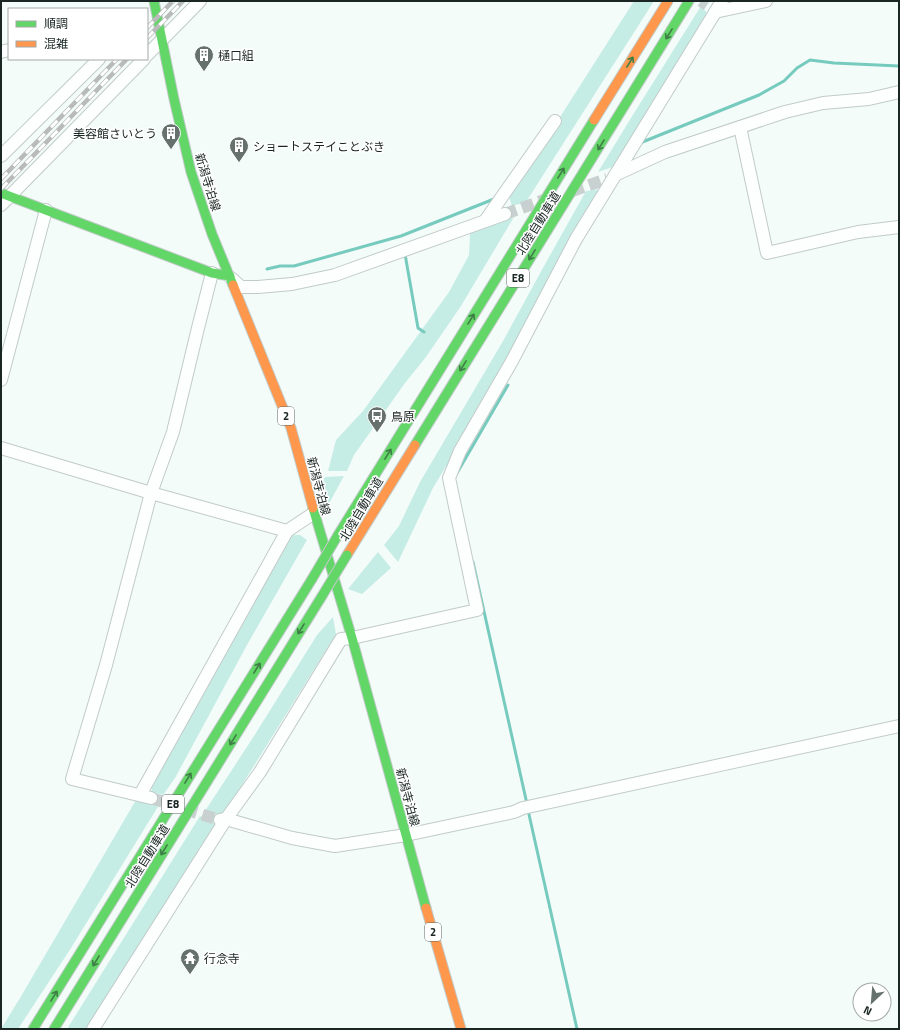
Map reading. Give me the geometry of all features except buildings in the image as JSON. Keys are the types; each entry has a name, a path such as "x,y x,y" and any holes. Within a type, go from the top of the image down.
{"main road":[{"name":"北陸自動車道","path":"33,1029 668,1"},
{"name":"北陸自動車道","path":"54,1029 689,1"},
{"name":"新潟寺泊線","path":"153,4 191,172 212,234 292,428 314,513 352,638 418,881 461,1029"},
{"path":"4,198 46,210 212,273 230,276"}],"street":[{"path":"148,54 200,1"},
{"path":"93,1029 222,820 260,772 341,639 352,638 477,610 449,478 460,451 512,361 576,239 612,176 649,119 711,8 722,1"},
{"path":"711,8 766,1"},
{"path":"1,156 98,60"},
{"path":"4,198 143,60"},
{"path":"612,176 666,152 785,112 823,103 869,99 899,92"},
{"path":"485,221 555,121"},
{"path":"740,127 767,253 858,232 899,227"},
{"path":"1,380 46,210"},
{"path":"230,276 241,287 258,287 292,284 335,275 505,214"},
{"path":"212,273 173,432 151,493 106,665 72,779 145,796 288,531 314,513"},
{"path":"1,448 151,493 288,531"},
{"path":"222,820 292,838 335,846 406,835 899,726"}],"green space":[{"path":"634,1 654,1 526,202 512,206 509,197"},
{"path":"701,6 708,14 616,166 598,172 631,118"},
{"path":"601,189 463,438 433,488 398,562 384,545 399,526 420,482 503,341 586,191"},
{"path":"514,217 461,306 426,357 405,383 354,455 347,471 328,471 336,440 363,411 449,292 469,255 470,233"},
{"path":"344,476 326,509 319,488 325,477"},
{"path":"294,535 300,535 307,540 247,645 175,778 163,795 152,792 151,783 289,539"},
{"path":"378,552 391,568 362,594 348,589"},
{"path":"333,617 336,634 224,814 218,815 205,811 317,635"},
{"path":"140,799 159,805 71,948 18,1029 1,1029 136,800"},
{"path":"200,816 214,822 215,831 88,1029 67,1029"}],"waterway":[{"path":"640,143 759,95 784,81 797,68 810,60 834,63 899,66"},
{"path":"267,269 280,266 294,266 401,236 494,199"},
{"path":"405,254 418,328 424,332"},
{"path":"457,473 508,385"},
{"path":"473,562 527,804"},
{"path":"528,810 577,1029"}],"tunnel":[{"path":"701,1 707,5"},
{"path":"572,191 607,179"},
{"path":"505,214 544,200"},
{"path":"151,798 219,820"}],"railway":[{"path":"148,27 173,1"},
{"path":"148,37 183,1"},
{"path":"1,179 116,60"},
{"path":"1,189 126,60"}],"traffic: fast":[{"path":"154,1 191,172 212,234 233,285"},
{"path":"415,445 689,1"},
{"path":"338,535 594,120"},
{"path":"1,193 212,273 230,276"},
{"path":"313,508 352,638 426,908"},
{"path":"312,579 338,535"},
{"path":"322,596 347,555"},
{"path":"33,1029 312,579"},
{"path":"54,1029 322,596"}],"traffic: slow":[{"path":"594,120 668,1"},
{"path":"233,285 291,428 313,508"},
{"path":"347,555 415,445"},
{"path":"426,908 461,1029"}],"place":[{"name":"樋口組","path":"204,72"},
{"name":"美容館さいとう","path":"171,150"},
{"name":"ショートステイことぶき","path":"239,163"},
{"name":"鳥原","path":"377,433"},
{"name":"行念寺","path":"190,975"}]}
